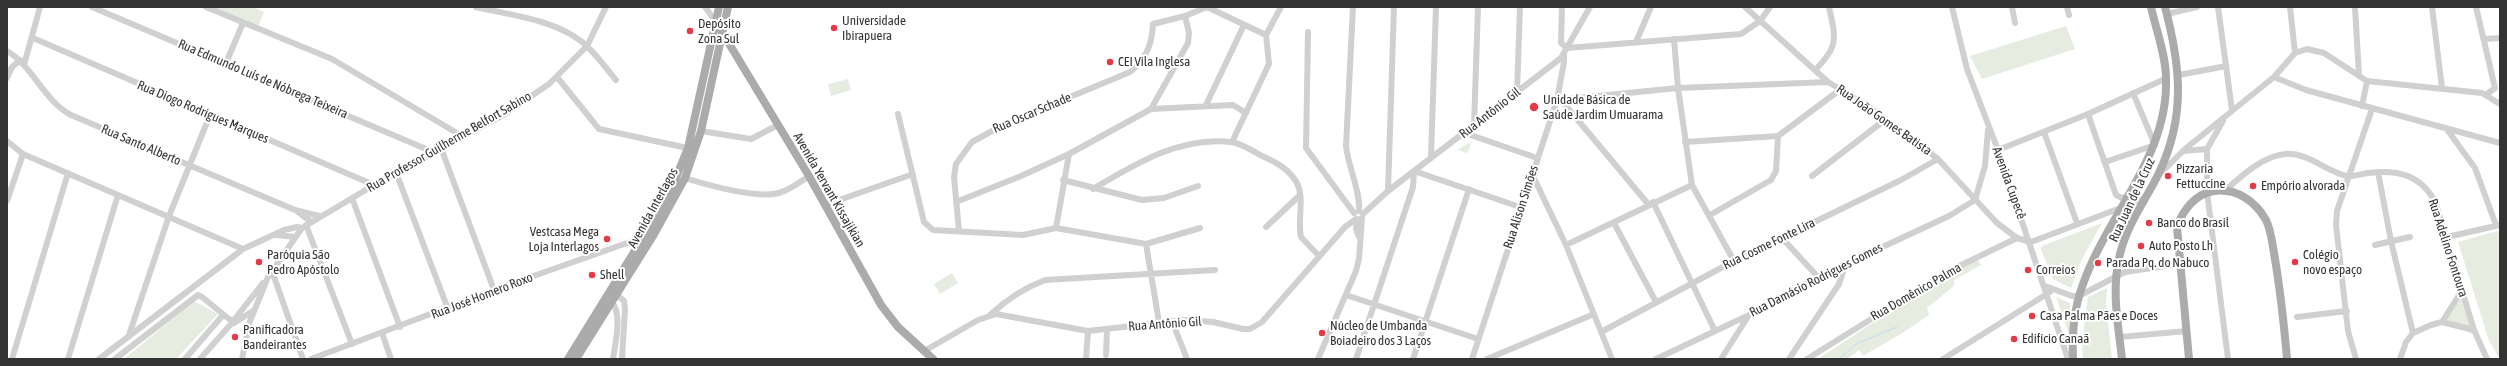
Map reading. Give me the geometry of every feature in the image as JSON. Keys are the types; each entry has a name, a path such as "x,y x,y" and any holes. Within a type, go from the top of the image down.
{"main road":[{"name":"Avenida Interlagos","path":"576,359 614,292 653,236 685,178 692,149 719,7"},
{"name":"Avenida Interlagos","path":"614,292 643,237 668,197 701,131 728,7"},
{"path":"2074,359 2079,296 2098,249 2154,148 2165,99 2166,78 2151,7"},
{"name":"Rua Juan de la Cruz","path":"2122,359 2115,302 2116,276 2120,252 2144,199 2158,176 2166,156 2178,109 2179,76 2166,11"},
{"name":"Avenida Yervant Kissajikian","path":"716,22 809,176 881,305 898,327 926,350 933,359"},
{"path":"2189,359 2176,238 2180,218 2192,202 2207,192 2226,190 2237,192 2252,202 2268,226 2276,265 2287,359"},
{"name":"Avenida Interlagos","path":"568,359 609,300"}],"street":[{"path":"7,78 12,67 22,63 33,38 40,7"},
{"name":"Rua Edmundo Luís de Nóbrega Teixeira","path":"92,7 433,152"},
{"path":"206,7 332,59 462,136"},
{"path":"476,7 551,25 572,35 587,46 616,80"},
{"name":"Rua Professor Guilherme Belfort Sabino","path":"306,225 374,185 518,106 557,77 587,46 606,7"},
{"path":"705,7 716,22"},
{"path":"1151,109 1188,43 1189,33 1185,16 1207,7 1266,35"},
{"path":"1232,142 1269,64 1266,35 1281,7"},
{"path":"1312,359 1318,358 1360,259 1359,237 1356,229 1358,214 1357,196 1347,162 1346,146 1352,7"},
{"path":"1388,191 1394,7"},
{"path":"1431,157 1436,7"},
{"path":"1474,126 1478,7"},
{"path":"1517,92 1520,7"},
{"path":"1562,7 1561,43 1565,51 1636,42 1741,34 1760,21 1770,7"},
{"name":"Rua Antônio Gil","path":"990,315 1005,315 1051,326 1088,331 1159,322 1200,320 1243,328 1256,326 1358,214 1431,157 1474,126 1565,51 1590,7"},
{"path":"1636,42 1651,7"},
{"name":"Rua João Gomes Batista","path":"1745,7 1828,82 1886,119 1938,159 1975,200 2017,238"},
{"path":"1815,70 1826,58 1835,44 1829,7"},
{"name":"Avenida Cupecê","path":"1952,7 1967,69 1998,150 2045,286 2068,359"},
{"path":"2012,7 2015,22"},
{"path":"2067,7 2069,15"},
{"path":"2166,11 2197,7"},
{"path":"2218,7 2232,110"},
{"path":"2290,7 2295,53"},
{"path":"2356,7 2359,76"},
{"path":"2432,7 2442,88"},
{"path":"2476,7 2497,87 2487,94"},
{"name":"Rua Oscar Schade","path":"959,231 954,177 956,164 972,142 1005,124 1130,72 1138,66 1150,48 1153,24 1185,16"},
{"path":"226,63 243,23"},
{"path":"1206,105 1244,24"},
{"path":"1308,32 1306,148 1344,201 1358,214"},
{"name":"Rua Diogo Rodrigues Marques","path":"33,38 374,185"},
{"path":"2485,39 2500,38"},
{"path":"1674,40 1678,88 1692,185 1710,214 1734,261"},
{"path":"2158,176 2183,151 2274,77 2295,53 2308,49 2319,51 2367,81 2487,94 2500,104"},
{"name":"Rua Santo Alberto","path":"7,51 22,63 60,109 295,210 319,216"},
{"name":"Rua Alison Simões","path":"1472,359 1520,207 1559,100 1565,51"},
{"path":"2179,76 2226,66"},
{"path":"557,77 587,117 603,131 692,149"},
{"path":"2274,77 2306,90 2500,143"},
{"path":"1998,150 2088,114 2166,78"},
{"path":"2362,106 2367,81"},
{"path":"1559,100 1678,88 1828,82"},
{"path":"1685,142 1778,136 1841,89"},
{"path":"2105,162 2142,150 2154,148 2133,93"},
{"path":"1559,100 1651,204 1714,329"},
{"path":"956,202 1022,176 1070,154 1151,109 1206,105 1236,106 1246,113"},
{"path":"2356,359 2351,343 2336,225 2337,211 2372,109"},
{"path":"898,114 924,222 933,230 1023,235 1056,228 1146,244 1200,228"},
{"path":"2088,114 2116,195 2122,198 2127,196"},
{"path":"129,335 169,216 210,115"},
{"path":"2224,118 2207,149 2207,192 2228,359"},
{"path":"1812,176 1886,119"},
{"path":"701,131 751,139 778,125"},
{"path":"1975,200 1985,166 1988,127"},
{"path":"2446,128 2475,168 2498,225 2447,237"},
{"path":"2044,132 2077,223"},
{"path":"1464,133 1537,158"},
{"path":"1710,214 1771,180 1776,171 1778,136"},
{"path":"7,141 23,154 243,249"},
{"path":"1093,189 1144,159 1164,151 1183,146 1232,142 1279,164 1296,182 1300,195 1301,237 1319,256"},
{"path":"441,148 494,290"},
{"path":"2183,151 2207,149"},
{"path":"7,201 23,154"},
{"path":"1056,228 1063,180 1070,154"},
{"path":"2226,190 2264,161 2284,154 2302,156 2350,176"},
{"path":"2166,156 2175,159"},
{"name":"Rua Cosme Fonte Lira","path":"1601,332 1734,261 1908,176 1938,159"},
{"path":"1356,359 1413,187 1414,171 1520,207"},
{"path":"2378,172 2391,241 2413,333"},
{"name":"Rua Adelino Fontoura","path":"2350,176 2378,172 2401,172 2422,184 2436,204 2447,237 2461,292 2474,330 2487,359"},
{"path":"12,359 68,173"},
{"path":"396,174 448,309"},
{"path":"825,205 913,174"},
{"path":"1532,174 1566,245 1612,359"},
{"path":"685,178 728,189 770,194 782,192 809,176"},
{"path":"1063,180 1132,199 1151,201 1198,186"},
{"path":"1566,245 1692,185"},
{"path":"1413,359 1469,189"},
{"path":"68,359 118,195"},
{"path":"1266,227 1300,195"},
{"path":"352,198 400,327"},
{"path":"2017,238 2030,242 2144,199"},
{"name":"Rua Damásio Rodrigues Gomes","path":"1656,359 1714,329 1749,315 1846,263 1934,224 1975,200"},
{"name":"Rua Santo Alberto","path":"295,210 306,225"},
{"path":"1614,223 1656,302"},
{"path":"99,359 243,249 274,235 306,225"},
{"path":"200,359 233,323 268,277 295,237 306,225"},
{"path":"306,225 352,344"},
{"path":"274,235 295,237"},
{"name":"Rua José Homero Roxo","path":"311,359 330,356 352,344 448,309 494,290 643,237 653,236"},
{"path":"2375,245 2410,237"},
{"path":"1782,238 1818,277"},
{"name":"Rua Domênico Palma","path":"1807,359 1945,273 2017,238"},
{"path":"1146,244 1159,322"},
{"path":"1789,359 1839,284 1846,263"},
{"path":"2045,286 2072,296 2079,296 2125,272 2179,264"},
{"path":"926,350 990,315 1004,302 1045,280 1215,270"},
{"path":"272,271 303,359"},
{"path":"242,359 253,311 268,277"},
{"path":"1943,359 2053,289"},
{"path":"614,292 624,301 625,309 622,359"},
{"path":"2442,322 2461,292"},
{"path":"115,359 198,295 202,296 233,323"},
{"path":"1346,295 1478,339"},
{"path":"609,300 617,311 613,359"},
{"path":"233,323 253,311"},
{"path":"2297,317 2347,311"},
{"path":"1487,359 1594,314"},
{"path":"185,359 223,315"},
{"path":"1720,359 1749,315"},
{"path":"1172,321 1187,359"},
{"path":"2400,359 2406,342 2413,333 2442,322 2474,330"},
{"path":"1106,355 1107,329"},
{"path":"1086,359 1088,331"},
{"path":"2120,337 2187,331"},
{"path":"382,333 391,359"}],"shaded area":[{"path":"213,7 253,7 264,12 258,27"},
{"path":"2066,26 2075,49 1982,79 1970,56"},
{"path":"848,79 851,90 831,96 828,84"},
{"path":"1468,143 1471,144 1467,153 1458,150"},
{"path":"2102,223 2083,257 2071,288 2053,279 2041,249 2042,246"},
{"path":"2500,231 2500,359 2489,341 2458,242"},
{"path":"1978,260 1981,265 1954,280 1954,286 1927,308 1929,315 1904,332 1863,356 1859,350 1847,359 1818,359 1945,275"},
{"path":"952,273 958,283 940,294 934,284"},
{"path":"2107,288 2106,303 2112,359 2083,359 2082,344 2088,297"},
{"path":"2463,292 2478,337 2461,328 2443,324"},
{"path":"2056,297 2070,303 2070,337"},
{"path":"194,301 218,314 176,359 124,359"}],"waterway":[{"path":"1839,359 1856,344 1897,327"}],"place":[{"name":"Universidade Ibirapuera","path":"834,28"},
{"name":"Depósito Zona Sul","path":"690,31"},
{"name":"CEI Vila Inglesa","path":"1110,62"},
{"name":"Unidade Básica de Saúde Jardim Umuarama","path":"1534,107"},
{"name":"Pizzaria Fettuccine","path":"2168,176"},
{"name":"Empório alvorada","path":"2253,186"},
{"name":"Banco do Brasil","path":"2149,223"},
{"name":"Vestcasa Mega Loja Interlagos","path":"607,239"},
{"name":"Auto Posto Lh","path":"2141,246"},
{"name":"Paróquia São Pedro Apóstolo","path":"259,262"},
{"name":"Colégio novo espaço","path":"2295,262"},
{"name":"Parada Pq. do Nabuco","path":"2098,263"},
{"name":"Correios","path":"2028,270"},
{"name":"Shell","path":"592,275"},
{"name":"Casa Palma Pães e Doces","path":"2032,316"},
{"name":"Núcleo de Umbanda Boiadeiro dos 3 Laços","path":"1322,333"},
{"name":"Panificadora Bandeirantes","path":"235,337"},
{"name":"Edifício Canaã","path":"2014,339"}]}
